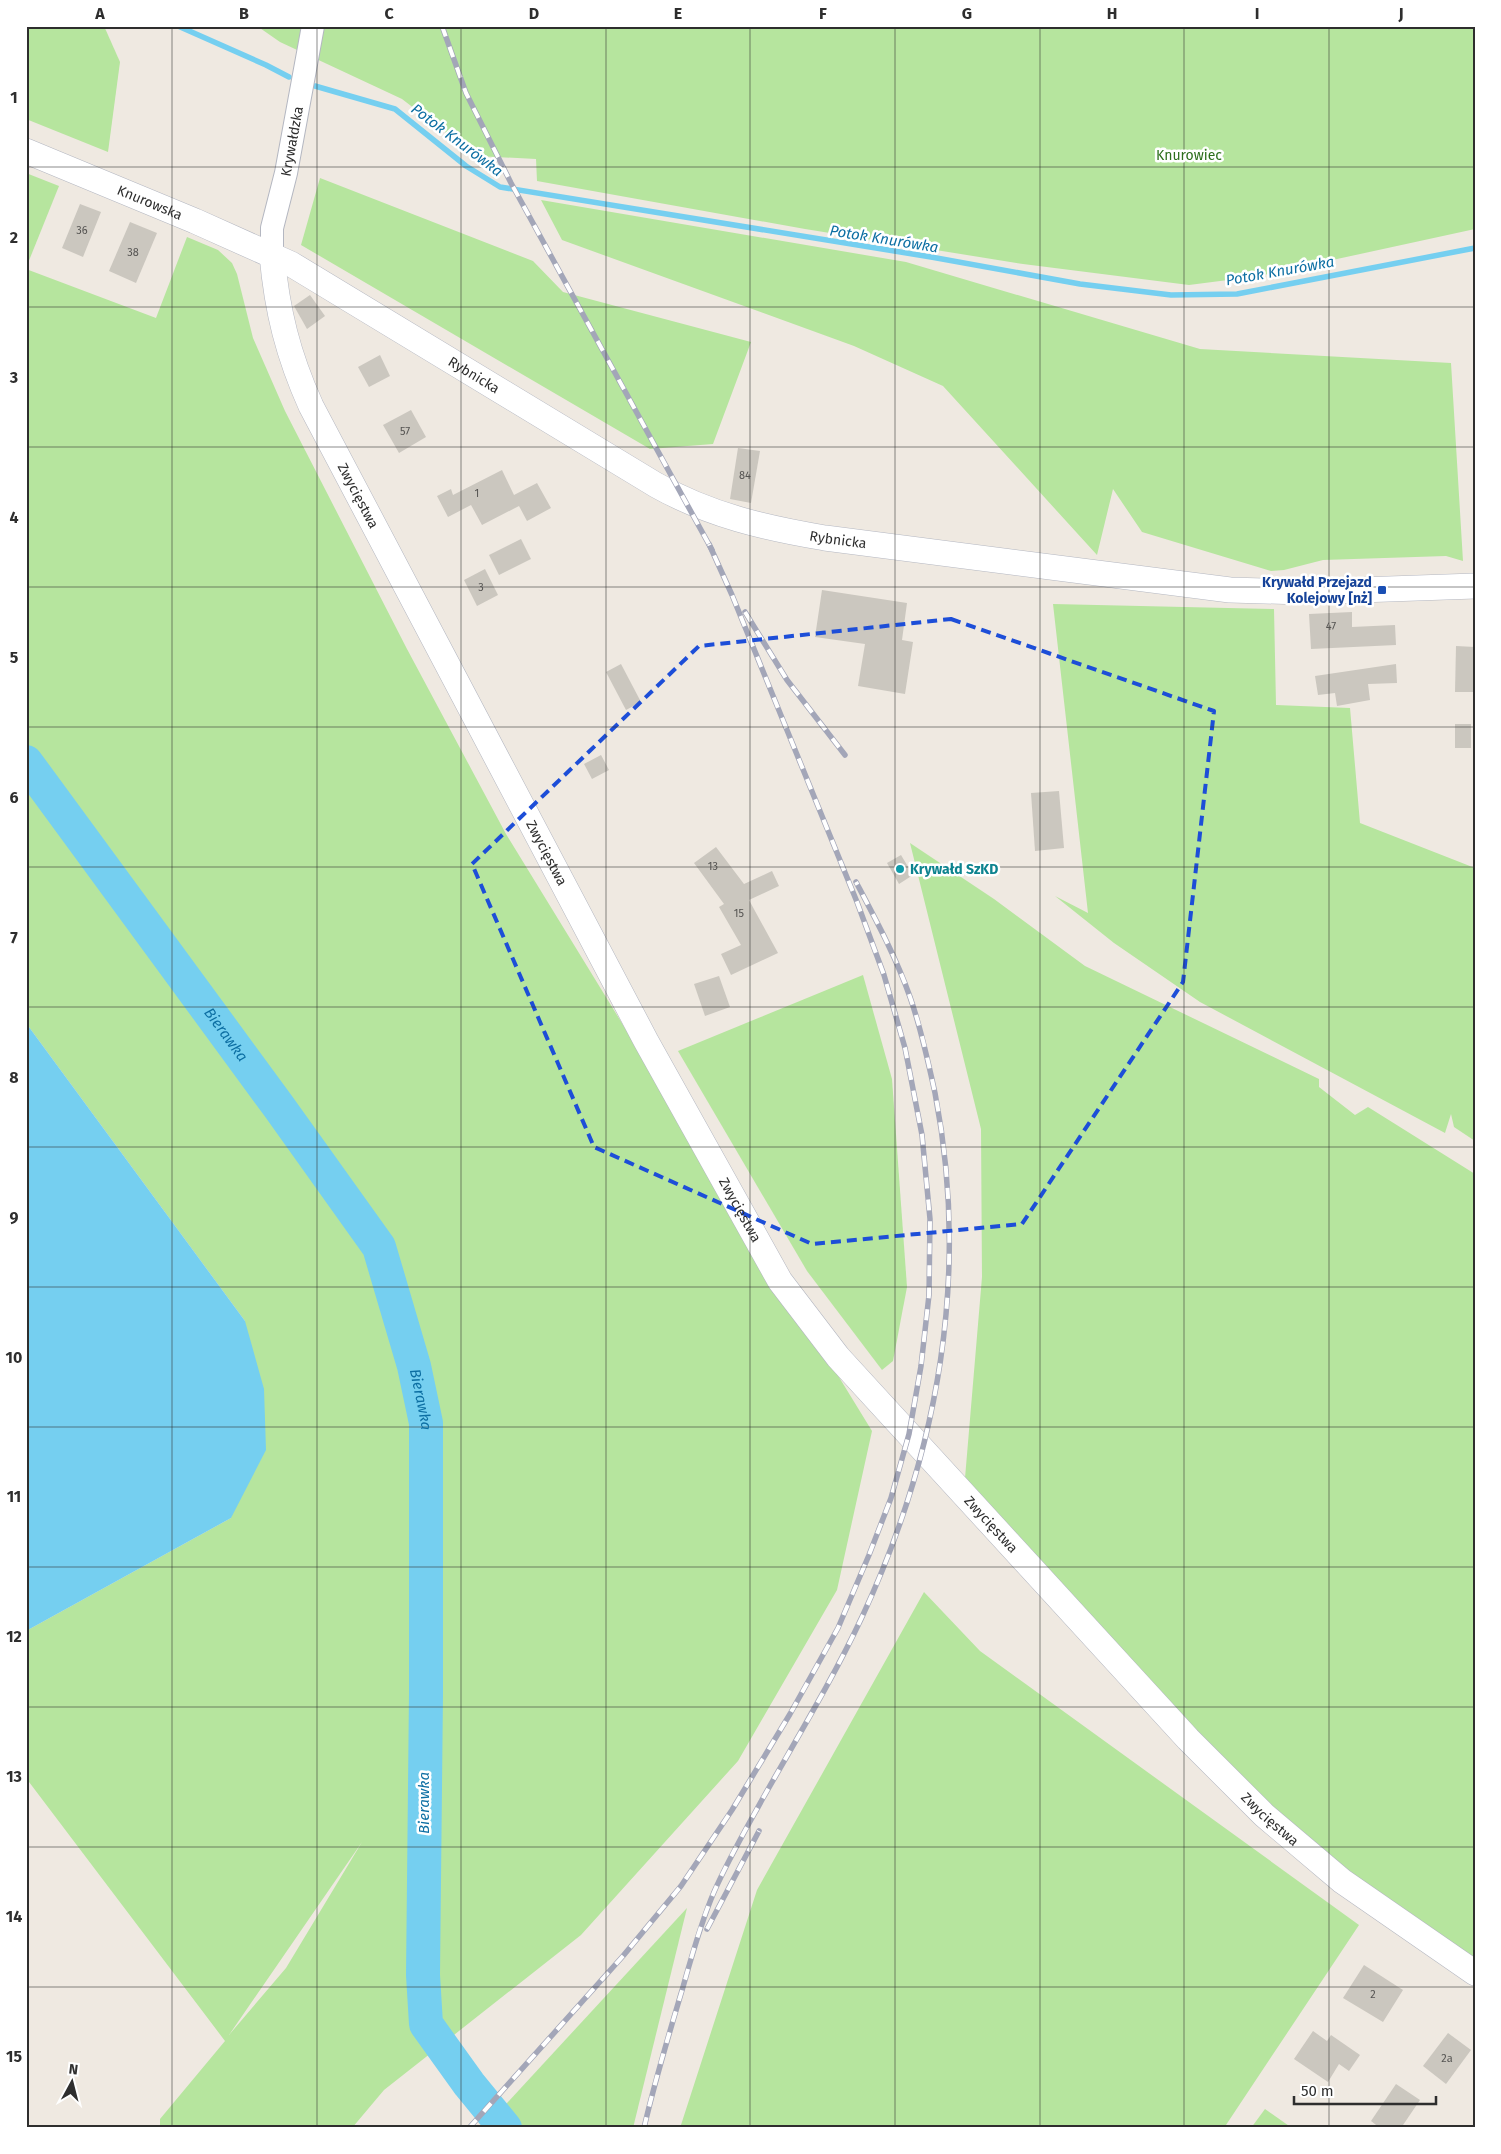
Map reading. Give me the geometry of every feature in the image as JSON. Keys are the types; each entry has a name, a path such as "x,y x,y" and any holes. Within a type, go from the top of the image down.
{"main road":[{"name":"Knurowska","path":"26,151 272,255"},
{"name":"Rybnicka","path":"272,255 334,290 656,485 690,503 743,522 825,538 1230,590 1302,592 1475,586"},
{"name":"Zwycięstwa","path":"272,255 276,294 284,334 300,381 311,406 637,1024 780,1281 838,1357 1188,1739 1264,1815 1342,1881 1475,1973"}],"street":[{"name":"Krywałdzka","path":"272,255 273,223 286,173 313,26"}],"highlighted area":[{"path":"951,619 1214,711 1183,982 1022,1224 812,1244 594,1147 472,864 699,646"}],"green space":[{"path":"26,26 104,26 120,62 108,152 26,119"},
{"name":"Knurowiec","path":"257,26 1475,26 1475,229 1259,276 1189,285 1023,264 805,229 537,181 536,159 476,156 402,99 280,42"},
{"path":"26,173 59,186 26,268"},
{"path":"320,178 533,261 563,292 751,342 713,444 650,449 301,245"},
{"path":"541,200 906,262 1200,349 1451,363 1463,561 1446,556 1323,560 1284,570 1271,571 1142,532 1113,489 1097,555 943,386 854,346 562,240"},
{"path":"187,237 218,250 232,263 237,274 253,338 285,411 407,649 506,834 872,1431 837,1590 738,1761 581,1935 384,2090 352,2128 160,2128 160,2119 225,2041 26,1778 26,1631 231,1518 245,1321 26,1023 26,269 156,318","holes":["362,1842 286,1968 229,2035"]},
{"path":"1053,604 1274,609 1276,705 1350,708 1360,823 1475,868 1475,1141 1454,1127 1451,1114 1445,1133 1200,1002 1114,943 1055,896 1088,913"},
{"path":"910,843 994,899 1085,966 1319,1079 1319,1087 1355,1115 1368,1107 1475,1174 1475,1962 1307,1842 1141,1675 965,1478 982,1277 981,1129"},
{"path":"863,975 892,1079 907,1287 893,1361 882,1370 807,1271 678,1051"},
{"path":"924,1592 980,1651 1359,1925 1224,2128 680,2128 757,1890"},
{"path":"687,1908 633,2128 484,2128"},
{"path":"1265,2109 1292,2128 1251,2128"}],"water":[{"path":"26,1023 245,1321 264,1389 266,1450 231,1518 26,1631"}],"building":[{"path":"80,204 101,212 83,257 62,248"},
{"path":"130,222 157,233 136,283 109,271"},
{"path":"310,295 325,316 307,329 294,306"},
{"path":"380,355 390,376 369,387 358,367"},
{"path":"411,410 426,437 399,453 383,425"},
{"path":"738,448 760,451 751,503 730,499"},
{"path":"502,470 514,495 537,483 551,508 527,521 519,506 482,525 471,505 448,517 437,496 451,489 453,495"},
{"path":"521,539 531,559 499,575 489,555"},
{"path":"485,569 498,595 477,606 464,580"},
{"path":"822,590 907,603 902,640 913,642 905,694 858,686 865,644 815,637"},
{"path":"1352,612 1352,627 1395,625 1396,645 1311,649 1309,614"},
{"path":"1456,646 1475,647 1475,692 1455,692"},
{"path":"621,664 641,702 626,710 606,672"},
{"path":"1396,664 1397,683 1368,684 1370,700 1337,706 1335,693 1318,695 1315,676"},
{"path":"1455,724 1471,724 1471,748 1455,748"},
{"path":"601,755 609,770 592,779 584,764"},
{"path":"1059,791 1064,848 1035,851 1031,793"},
{"path":"716,847 744,884 772,871 779,886 749,900 778,953 731,975 721,954 741,945 719,907 724,904 694,863"},
{"name":"Krywałd SzKD","path":"901,855 913,875 899,884 887,863"},
{"path":"719,976 730,1007 705,1016 694,984"},
{"path":"1364,1965 1403,1990 1383,2022 1343,1998"},
{"path":"1313,2031 1327,2041 1331,2035 1360,2055 1349,2071 1339,2064 1328,2082 1294,2059"},
{"path":"1448,2033 1471,2050 1446,2084 1423,2066"},
{"path":"1396,2084 1420,2100 1401,2128 1380,2128 1371,2121"}],"waterway":[{"name":"Potok Knurówka","path":"178,26 289,77"},
{"name":"Potok Knurówka","path":"315,86 395,109 466,166 500,187 931,257 1080,284 1171,295 1237,294 1475,248"},
{"name":"Bierawka","path":"26,762 279,1107 379,1247 414,1366 426,1423 423,1975 426,2024 469,2084 505,2128"}],"railway":[{"path":"442,26 466,93 511,183 712,550"},
{"path":"469,2128 623,1956 681,1886 732,1810 790,1714 838,1628 891,1498 909,1434 921,1366 929,1295 930,1219 922,1135 905,1048 884,975 857,902 732,595 709,544"},
{"path":"745,612 787,680 845,755"},
{"path":"644,2128 657,2075 693,1951 714,1892 763,1798 839,1663 862,1617 889,1554 911,1490 928,1426 941,1360 948,1294 949,1227 945,1160 935,1093 921,1033 904,982 856,882"},
{"path":"707,1929 759,1831"}],"place":[{"name":"Krywałd Przejazd Kolejowy [nż]","path":"1382,590"},
{"name":"Krywałd SzKD","path":"900,869"}]}
